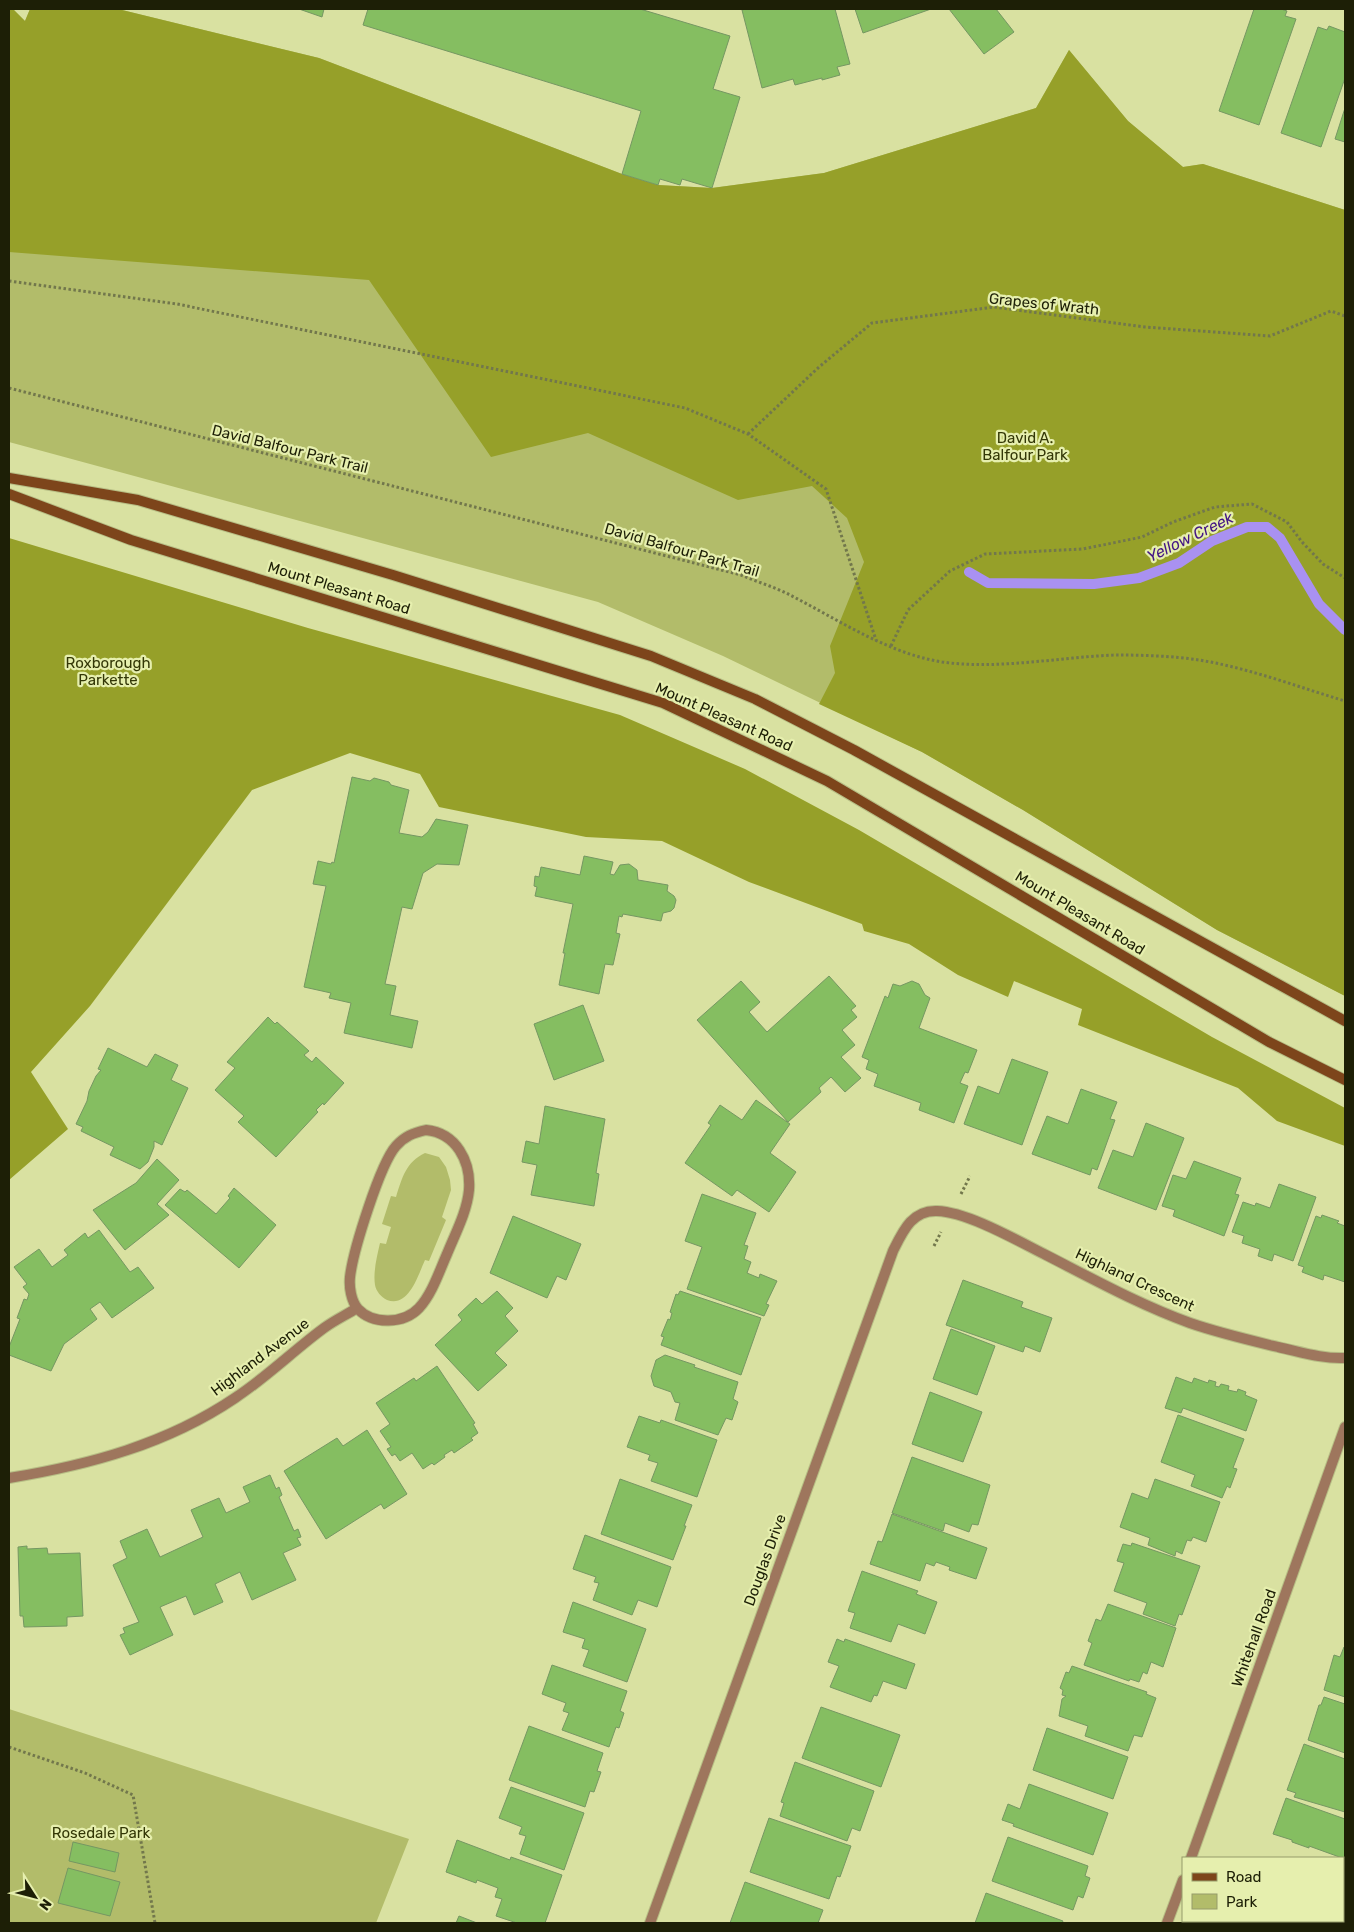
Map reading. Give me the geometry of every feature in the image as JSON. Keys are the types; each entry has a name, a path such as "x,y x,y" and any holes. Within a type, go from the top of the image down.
{"main road":[{"name":"Mount Pleasant Road","path":"9,478 138,500 394,575 651,656 755,699 854,750 1345,1021"},
{"name":"Mount Pleasant Road","path":"9,494 132,540 663,703 827,780 1269,1042 1345,1080"}],"street":[{"path":"426,1130 439,1132 452,1140 460,1149 468,1173 469,1191 463,1215 434,1283 419,1308 406,1317 390,1321 370,1319 357,1308 351,1296 350,1277 365,1215 384,1168 395,1147 410,1134 426,1130"},
{"name":"Highland Crescent","path":"919,1214 936,1211 944,1212 984,1224 1144,1304 1190,1322 1262,1344 1329,1359 1345,1358"},
{"name":"Douglas Drive","path":"650,1923 893,1251 905,1226 919,1214"},
{"name":"Highland Avenue","path":"9,1478 53,1471 108,1457 167,1436 235,1398 272,1372 326,1327 357,1308"},
{"name":"Whitehall Road","path":"1191,1857 1345,1427"},
{"path":"1167,1923 1182,1883"}],"path":[{"path":"9,281 178,304 685,408 748,434 826,489 876,640"},
{"name":"Grapes of Wrath","path":"748,434 819,367 872,323 994,307 1145,327 1270,336 1331,311 1345,316"},
{"name":"David Balfour Park Trail","path":"9,388 741,575 789,594 876,640 908,653 942,662 1008,664 1116,655 1200,660 1248,671 1345,702"},
{"path":"891,646 908,610 950,571 985,554 1083,549 1125,541 1142,537 1173,522 1215,507 1252,504 1287,522 1302,542 1323,564 1345,578"},
{"path":"9,1748 85,1773 133,1795 155,1923"}],"green space":[{"name":"David A. Balfour Park","path":"9,9 13,9 25,21 30,9 118,9 319,58 622,174 658,185 712,188 824,173 1036,108 1069,50 1128,121 1183,167 1203,164 1345,210 1345,996 1217,930 1023,810 922,752 723,656 598,602 9,442"},
{"name":"David A. Balfour Park","path":"9,9 13,9 25,21 30,9 118,9 319,58 622,174 658,185 712,188 824,173 1036,108 1069,50 1128,121 1183,167 1203,164 1345,210 1345,996 1217,930 1023,810 922,752 819,704 835,673 830,646 864,562 847,518 812,486 738,500 588,433 491,457 369,280 9,252"},
{"name":"Roxborough Parkette","path":"9,538 308,628 620,715 745,769 859,830 1212,1037 1345,1108 1345,1146 1277,1121 1238,1088 1078,1025 1082,1009 1014,981 1008,997 958,975 909,944 864,931 862,924 749,882 662,841 586,837 439,807 420,774 350,753 252,790 90,1006 31,1072 68,1129 9,1180"},
{"path":"425,1153 439,1157 446,1167 451,1190 442,1217 446,1220 429,1261 425,1260 412,1289 401,1299 395,1301 387,1300 378,1292 375,1280 380,1243 386,1244 391,1227 382,1224 391,1196 396,1197 400,1183 409,1166"},
{"name":"Rosedale Park","path":"9,1709 409,1839 376,1923 9,1923"}],"building":[{"path":"299,9 324,9 322,17"},
{"path":"368,9 640,9 730,36 713,89 740,97 712,188 682,179 680,185 660,179 658,185 622,174 641,111 363,25"},
{"path":"835,9 850,64 837,67 840,75 822,80 822,78 795,85 793,79 762,88 742,10"},
{"path":"855,9 931,9 863,33"},
{"path":"949,9 996,9 1014,32 984,54"},
{"path":"1254,9 1281,9 1287,11 1285,16 1296,19 1259,125 1219,111"},
{"path":"1329,26 1345,32 1345,78 1321,147 1281,133 1318,27 1327,30"},
{"path":"1345,108 1345,142 1335,139"},
{"path":"352,777 370,781 374,778 409,790 399,833 422,837 428,832 436,819 468,825 459,865 437,864 423,873 412,909 402,907 385,984 396,986 390,1015 418,1021 412,1048 344,1033 351,1003 329,998 331,993 304,987 326,886 313,884 318,861 334,863"},
{"path":"584,856 613,862 610,874 614,875 620,865 629,864 637,870 638,880 668,885 667,891 676,900 671,911 663,913 661,921 623,914 622,917 619,916 616,933 620,934 613,965 605,964 599,994 559,985 565,953 563,953 573,904 535,896 537,887 534,886 535,876 539,877 541,867 580,875"},
{"path":"829,976 856,1006 851,1010 857,1017 842,1030 855,1045 841,1057 861,1078 845,1092 831,1077 819,1088 821,1092 788,1122 697,1020 741,981 760,1002 749,1012 767,1032"},
{"path":"912,981 919,984 925,995 930,998 919,1028 977,1050 968,1073 965,1072 960,1083 968,1086 954,1123 919,1110 921,1103 874,1086 878,1074 866,1069 869,1060 862,1057 885,996 888,998 893,984 900,986"},
{"path":"583,1005 604,1061 554,1080 534,1024"},
{"path":"268,1017 275,1024 277,1022 309,1051 304,1055 312,1062 316,1057 344,1083 324,1105 323,1103 316,1110 318,1112 276,1157 238,1122 244,1116 215,1090 235,1068 227,1062"},
{"path":"108,1048 147,1067 155,1054 178,1065 171,1080 188,1088 162,1145 154,1141 154,1147 148,1162 140,1169 110,1155 114,1147 81,1131 83,1127 76,1124 87,1101 89,1091 101,1070 98,1069"},
{"path":"1012,1059 1048,1072 1022,1145 964,1124 978,1086 999,1094"},
{"path":"1081,1089 1117,1102 1110,1119 1115,1120 1097,1170 1092,1168 1090,1175 1032,1154 1047,1116 1068,1124"},
{"path":"756,1100 790,1124 770,1153 796,1172 769,1212 737,1190 732,1196 685,1163 711,1125 708,1123 720,1105 742,1120"},
{"path":"545,1106 605,1119 596,1173 599,1174 594,1206 531,1195 537,1165 522,1162 526,1141 539,1144"},
{"path":"1146,1123 1184,1138 1156,1210 1098,1188 1113,1150 1133,1157"},
{"path":"157,1159 179,1180 157,1204 169,1215 125,1250 93,1210 136,1183"},
{"path":"1194,1161 1241,1178 1235,1194 1239,1195 1224,1236 1173,1216 1175,1210 1162,1206 1173,1175 1186,1179"},
{"path":"1279,1184 1316,1197 1293,1261 1274,1254 1272,1261 1258,1256 1260,1249 1242,1243 1244,1236 1232,1232 1243,1202 1255,1206 1256,1203 1270,1208"},
{"path":"234,1188 276,1225 239,1268 165,1205 180,1189 185,1192 187,1190 216,1214 230,1198 228,1196"},
{"path":"702,1194 756,1213 744,1245 748,1246 744,1259 751,1262 747,1273 759,1278 760,1274 777,1281 766,1304 769,1305 764,1316 687,1289 702,1247 685,1241"},
{"path":"1322,1215 1339,1221 1337,1223 1345,1226 1345,1282 1324,1275 1323,1280 1302,1272 1304,1267 1298,1265 1316,1216 1321,1218"},
{"path":"513,1216 581,1244 566,1280 557,1276 547,1298 490,1273"},
{"path":"99,1230 130,1272 138,1267 154,1288 112,1318 100,1302 90,1309 97,1319 64,1344 51,1371 9,1355 9,1347 20,1319 17,1318 24,1299 27,1300 29,1294 23,1287 27,1284 14,1267 39,1249 52,1267 68,1255 64,1250 85,1233 88,1238"},
{"path":"963,1280 1023,1302 1021,1307 1052,1318 1040,1352 1025,1346 1023,1352 946,1325"},
{"path":"497,1291 513,1308 505,1316 518,1331 495,1353 507,1365 478,1391 435,1345 462,1320 458,1315 476,1298 482,1304"},
{"path":"680,1291 761,1318 741,1375 661,1345 664,1337 661,1336 668,1319 670,1320 672,1313 670,1312 676,1294 678,1295"},
{"path":"951,1329 995,1346 977,1395 933,1379"},
{"path":"665,1355 738,1382 733,1399 738,1402 732,1420 726,1418 718,1435 675,1420 680,1403 675,1402 671,1392 654,1386 651,1376 656,1360"},
{"path":"437,1366 475,1423 473,1424 478,1433 471,1438 473,1440 454,1453 452,1450 434,1465 432,1463 423,1469 412,1453 400,1461 395,1454 392,1456 387,1449 391,1447 380,1431 390,1424 376,1403 414,1378 416,1381"},
{"path":"1176,1377 1192,1383 1194,1378 1208,1383 1209,1380 1216,1382 1215,1386 1219,1387 1221,1384 1229,1386 1228,1390 1237,1392 1238,1389 1246,1392 1245,1395 1257,1400 1246,1431 1183,1408 1181,1413 1165,1408"},
{"path":"930,1392 982,1412 963,1462 912,1444"},
{"path":"1178,1415 1244,1439 1233,1468 1237,1469 1230,1488 1227,1486 1222,1498 1191,1486 1195,1475 1161,1462"},
{"path":"639,1416 660,1423 661,1420 717,1440 697,1497 651,1481 658,1463 648,1460 650,1455 627,1447"},
{"path":"367,1430 407,1494 384,1509 381,1504 326,1539 284,1471 337,1438 343,1446"},
{"path":"912,1457 990,1485 978,1525 972,1524 969,1532 945,1523 943,1531 892,1513"},
{"path":"270,1475 276,1489 279,1487 282,1495 279,1497 294,1531 298,1529 301,1537 297,1538 301,1545 283,1553 296,1580 252,1600 240,1572 215,1584 223,1602 194,1615 186,1596 160,1607 173,1635 130,1655 120,1635 125,1633 123,1628 139,1622 113,1565 127,1558 120,1541 147,1529 160,1557 203,1537 191,1510 219,1498 226,1513 250,1502 243,1487"},
{"path":"620,1479 692,1505 673,1560 601,1534"},
{"path":"1155,1479 1220,1502 1206,1542 1193,1537 1191,1541 1187,1540 1182,1554 1176,1551 1175,1556 1148,1545 1150,1538 1120,1527 1132,1493 1148,1499"},
{"path":"892,1514 987,1548 976,1579 949,1570 950,1567 936,1562 934,1566 926,1563 920,1581 870,1564 878,1541 882,1542"},
{"path":"585,1535 671,1567 657,1607 638,1600 632,1615 593,1600 599,1583 594,1582 596,1577 573,1569"},
{"path":"1132,1543 1200,1566 1182,1615 1179,1614 1175,1626 1143,1614 1147,1603 1114,1591 1124,1563 1117,1561 1123,1544 1131,1546"},
{"path":"27,1546 27,1549 47,1548 48,1554 80,1553 83,1616 67,1617 67,1626 24,1627 23,1616 20,1616 18,1547"},
{"path":"862,1571 918,1591 916,1594 937,1602 925,1634 898,1624 891,1642 850,1628 855,1613 848,1611"},
{"path":"573,1602 646,1629 627,1682 583,1666 589,1650 582,1648 585,1639 563,1632"},
{"path":"1108,1604 1176,1628 1163,1667 1151,1662 1147,1674 1143,1672 1139,1682 1130,1679 1129,1681 1084,1665 1092,1643 1088,1641 1096,1619 1101,1621"},
{"path":"837,1639 844,1642 845,1639 915,1664 906,1689 883,1681 877,1696 874,1695 871,1702 830,1687 839,1666 828,1662"},
{"path":"1344,1647 1345,1697 1324,1690 1334,1655 1340,1657"},
{"path":"552,1665 627,1691 620,1711 624,1713 619,1728 616,1727 609,1747 562,1730 569,1713 563,1711 566,1703 542,1694"},
{"path":"1072,1666 1147,1692 1146,1694 1156,1698 1142,1737 1134,1735 1128,1751 1085,1736 1088,1726 1059,1716 1062,1699 1066,1696 1062,1695 1063,1690 1060,1688 1066,1672 1069,1673"},
{"path":"1324,1697 1345,1704 1345,1753 1308,1740 1319,1705 1321,1705"},
{"path":"821,1707 900,1735 881,1787 802,1758"},
{"path":"529,1726 603,1753 597,1771 601,1772 594,1792 590,1791 585,1807 509,1780"},
{"path":"1047,1728 1128,1757 1113,1799 1033,1770"},
{"path":"1304,1744 1345,1759 1345,1812 1294,1797 1296,1793 1287,1790"},
{"path":"795,1762 874,1791 860,1831 852,1828 847,1841 780,1816 784,1803 781,1802"},
{"path":"1029,1784 1108,1813 1093,1855 1013,1826 1014,1824 1002,1820 1008,1804 1020,1809"},
{"path":"511,1787 584,1813 564,1870 520,1854 526,1836 519,1834 522,1827 499,1818"},
{"path":"1286,1798 1345,1819 1345,1859 1344,1857 1309,1846 1309,1848 1273,1834"},
{"path":"769,1818 851,1846 840,1877 837,1876 829,1899 750,1872"},
{"path":"1008,1837 1088,1866 1085,1876 1090,1878 1083,1898 1078,1896 1073,1910 992,1881"},
{"path":"457,1840 510,1860 511,1857 562,1875 545,1923 517,1923 496,1916 502,1899 495,1897 498,1888 477,1880 476,1883 446,1872"},
{"path":"73,1842 119,1853 115,1872 69,1861"},
{"path":"68,1868 120,1882 110,1916 58,1903"},
{"path":"745,1882 823,1910 818,1923 730,1923"},
{"path":"986,1893 1063,1921 1062,1923 975,1923"},
{"path":"459,1916 477,1923 456,1923"},
{"path":"1238,1922 1300,1922 1299,1923"}],"waterway":[{"name":"Yellow Creek","path":"969,572 988,583 1094,584 1139,578 1179,563 1212,541 1247,527 1267,527 1280,538 1319,604 1345,630"}]}
